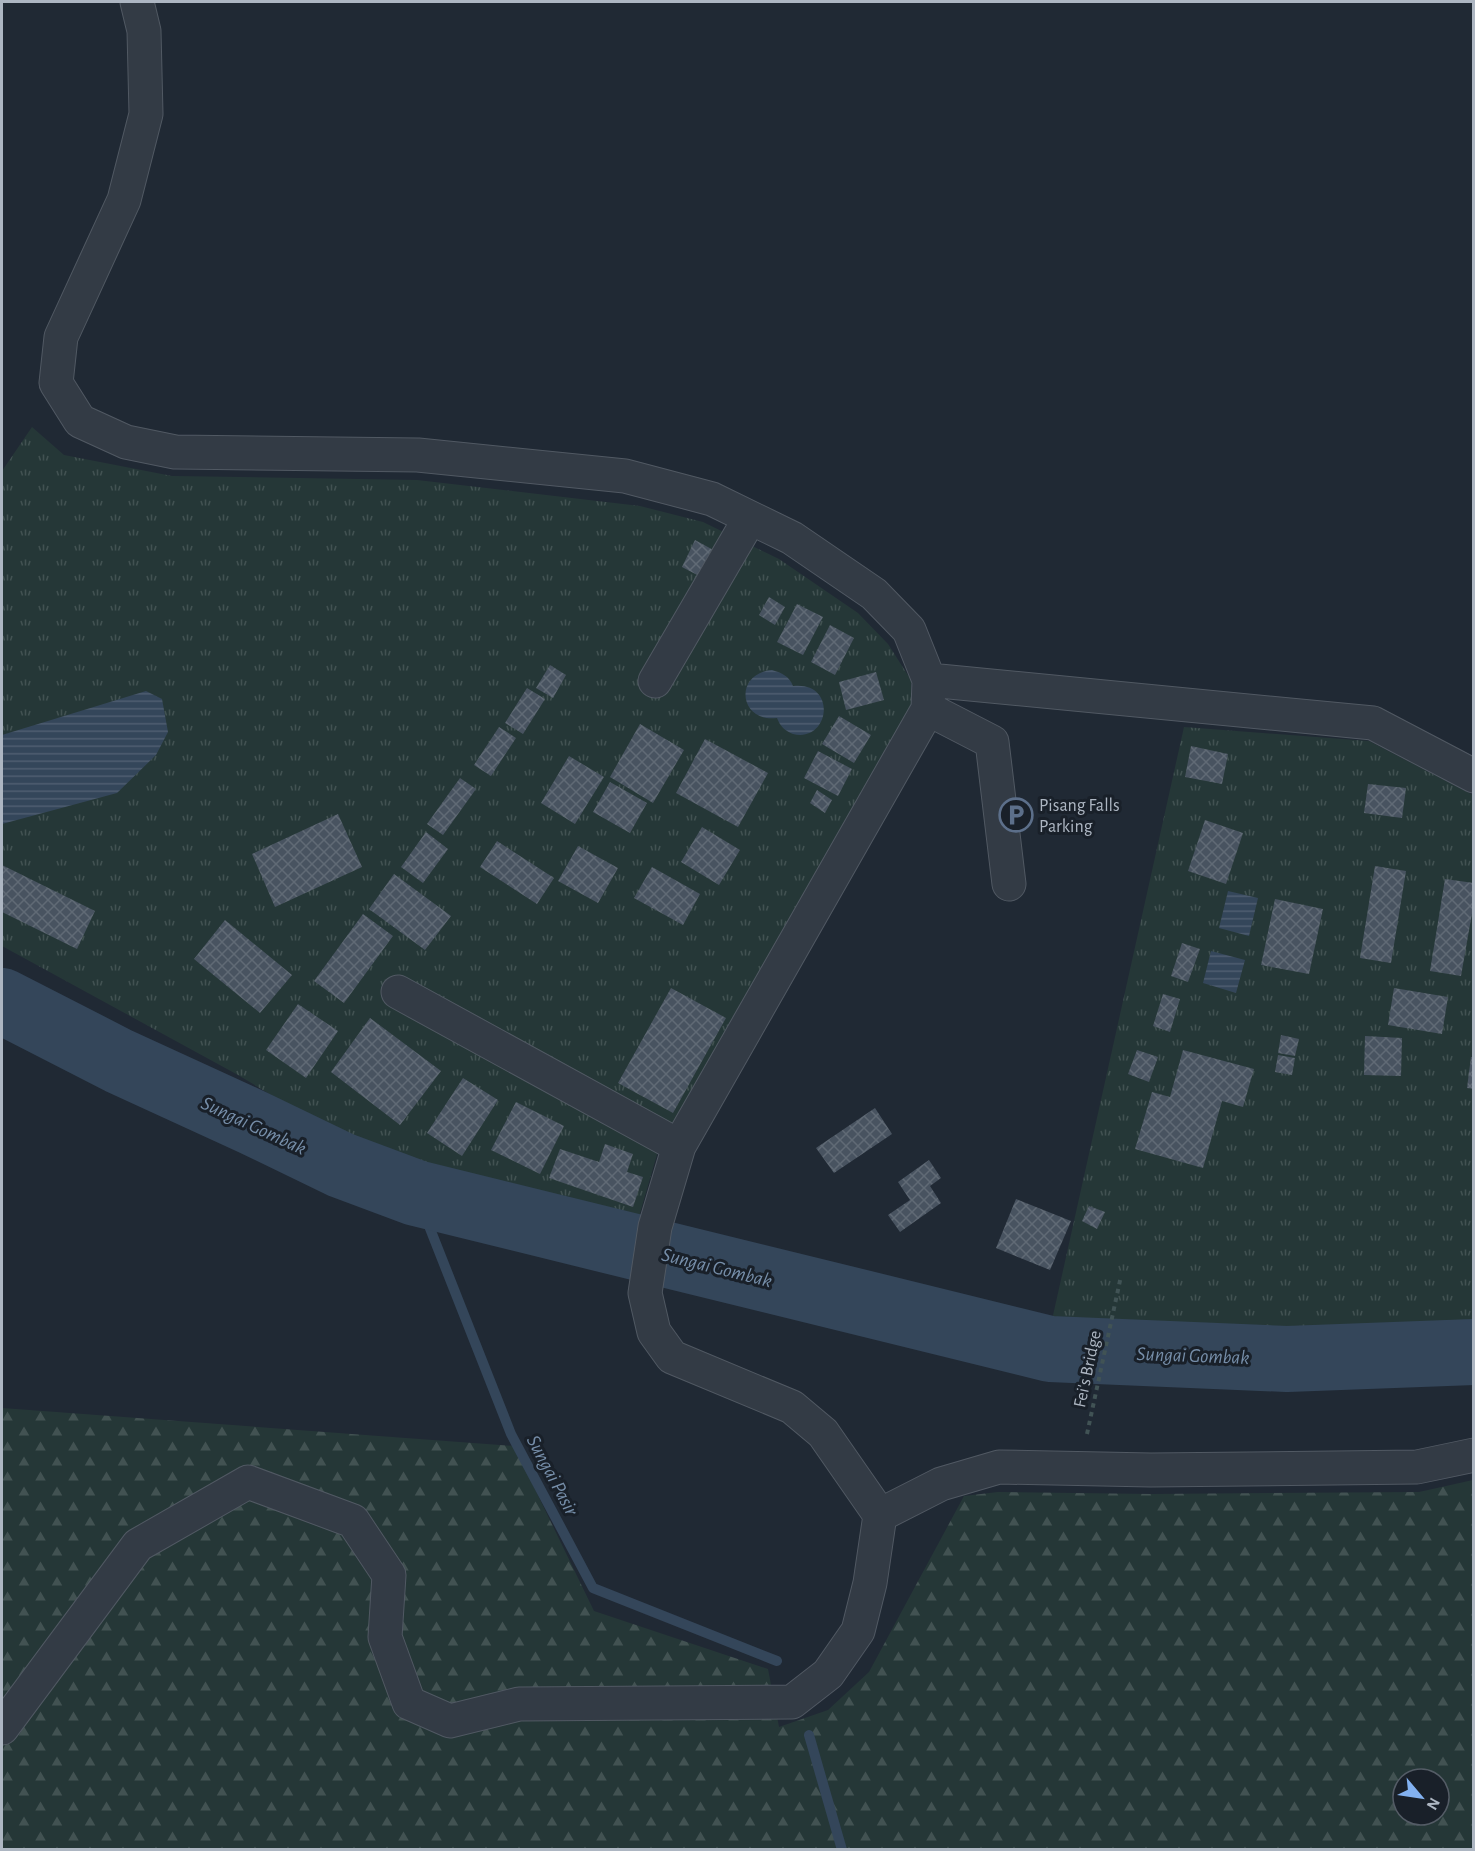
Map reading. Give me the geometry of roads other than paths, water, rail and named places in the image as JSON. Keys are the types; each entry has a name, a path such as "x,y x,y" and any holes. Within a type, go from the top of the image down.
{"street":[{"path":"137,2 144,31 146,114 124,200 61,337 56,383 80,421 126,442 175,452 418,455 625,476 712,499 792,538 874,594 909,630 929,695 992,742 1009,884"},
{"path":"655,681 750,518"},
{"path":"929,695 1372,723 1473,776"},
{"path":"2,1728 138,1545 248,1482 352,1521 389,1575 385,1637 409,1702 450,1721 519,1704 792,1702 828,1674 858,1631 870,1583 880,1515 823,1433 792,1407 672,1358 654,1332 645,1293 655,1227 679,1146 929,695"},
{"path":"398,992 679,1146"},
{"path":"880,1515 940,1484 999,1467 1151,1470 1417,1467 1473,1455"}],"water":[{"path":"772,670 785,675 793,686 807,687 817,693 823,701 824,712 815,730 805,734 793,734 783,728 777,718 764,718 748,706 746,688 751,680 759,673"},
{"path":"146,691 162,699 168,732 156,755 117,793 2,824 2,735"},
{"path":"1228,891 1258,898 1249,936 1219,928"},
{"path":"1211,951 1245,960 1236,993 1203,983"}],"waterway":[{"name":"Sungai Gombak","path":"2,1001 119,1061 341,1165 416,1193 1050,1349 1287,1359 1474,1352"},
{"name":"Sungai Pasir","path":"416,1193 511,1434 593,1588 777,1661"},
{"name":"Sungai Pasir","path":"809,1735 842,1850"}],"place":[{"name":"Pisang Falls Parking","path":"1016,815"}]}
